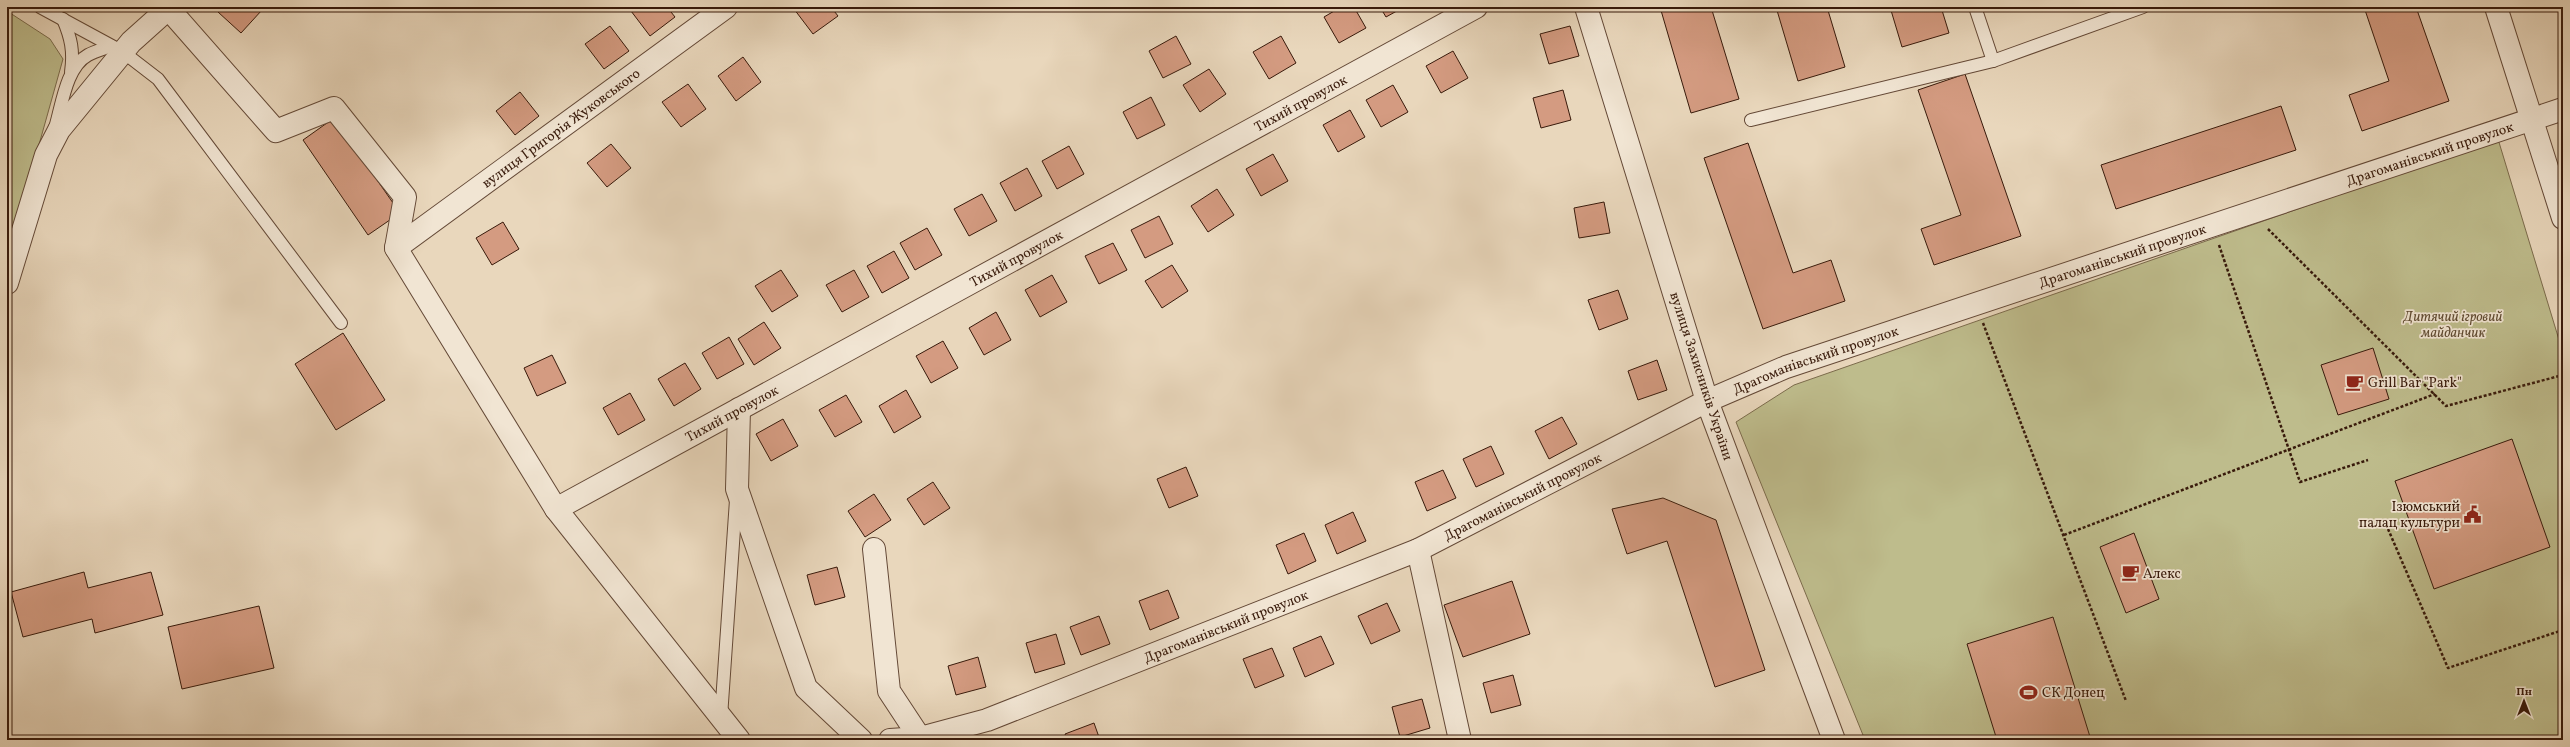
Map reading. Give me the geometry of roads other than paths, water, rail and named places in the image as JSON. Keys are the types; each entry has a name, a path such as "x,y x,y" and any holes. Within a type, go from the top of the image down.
{"street":[{"name":"вулиця Григорія Жуковського","path":"396,248 726,7"},
{"name":"Тихий провулок","path":"556,509 1476,7"},
{"name":"вулиця Захисників України","path":"1586,7 1707,401 1834,740"},
{"path":"2496,7 2563,218"},
{"path":"7,283 48,152 59,130 117,49 169,8 276,131 334,108 404,197 396,248 556,509 739,740"},
{"name":"Драгоманівський провулок","path":"890,740 920,738 987,720 1418,550 1707,401 1786,367 2563,109"},
{"path":"739,409 737,489 806,688 861,740"},
{"path":"874,549 889,691 920,738"},
{"path":"1418,550 1460,740"}],"lane":[{"path":"40,7 117,49 158,79 340,323"},
{"path":"1975,7 1993,62"},
{"path":"1751,120 1993,62 2143,7"},
{"path":"48,152 71,75 74,53 72,41 62,19"},
{"path":"71,75 77,64 87,55 117,49"},
{"path":"721,717 737,489"}],"place":[{"name":"Grill Bar \"Park\"","path":"2355,382"},
{"name":"Ізюмський палац культури","path":"2473,514"},
{"name":"Алекс","path":"2130,573"},
{"name":"СК Донец","path":"2029,692"}],"park label":[{"name":"Дитячий ігровий майданчик","path":"2453,324"}]}
